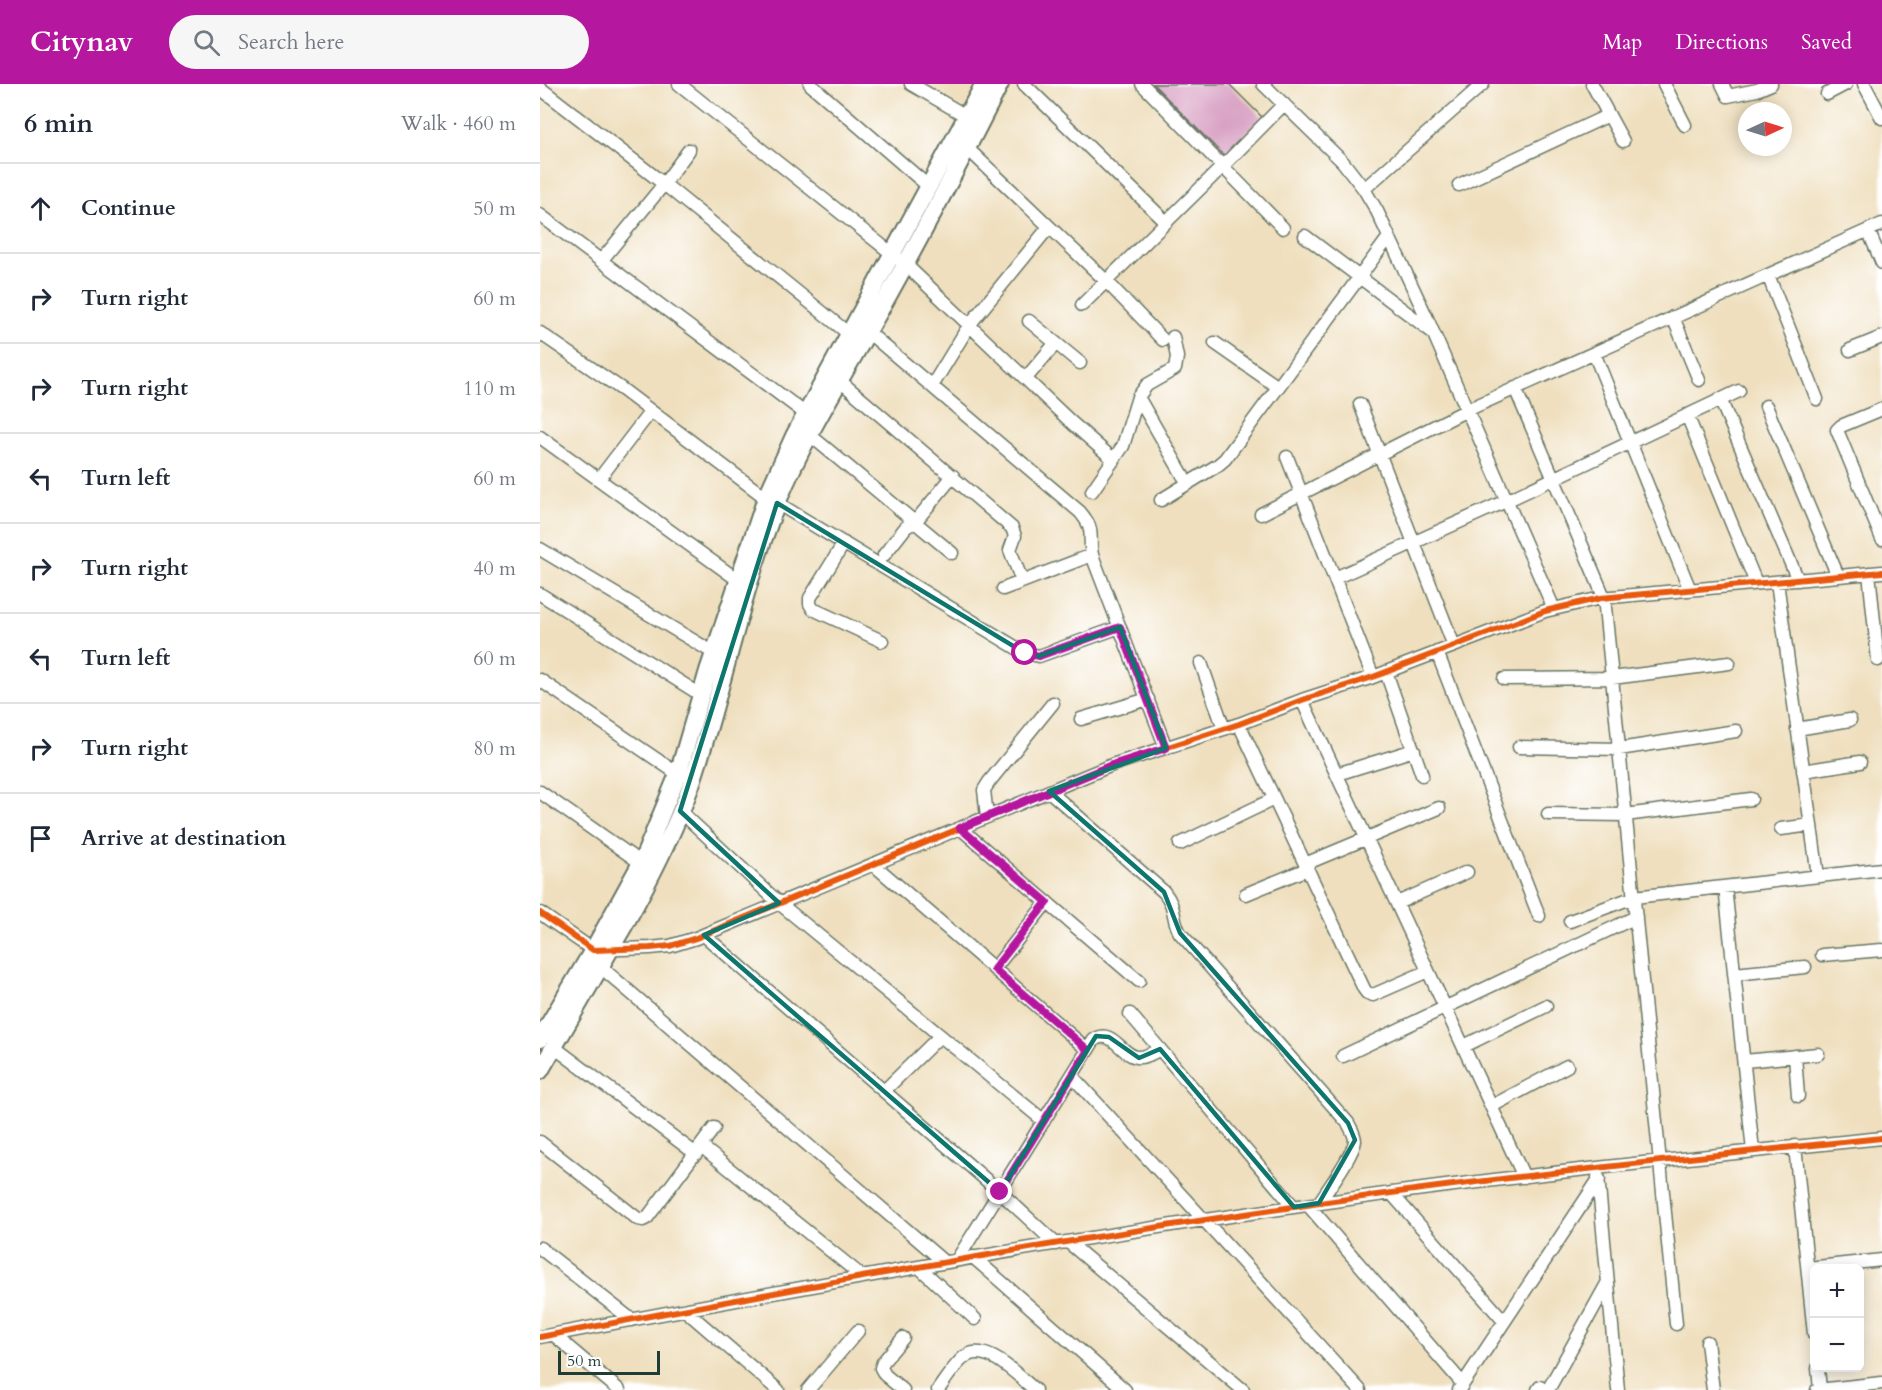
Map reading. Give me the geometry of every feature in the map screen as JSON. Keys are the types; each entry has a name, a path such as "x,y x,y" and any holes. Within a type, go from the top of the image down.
{"main road":[{"path":"898,259 928,186 984,84"},
{"path":"540,1071 551,1022 594,958 641,863 678,774 738,580 794,436 898,259 967,148 1000,84"},
{"path":"594,958 610,949 653,872 680,811 700,755 771,500 810,435 839,380 857,329"}],"street":[{"path":"679,84 898,259 1114,460"},
{"path":"810,84 928,186"},
{"path":"911,84 966,116"},
{"path":"1024,84 1166,222"},
{"path":"1142,84 1283,228"},
{"path":"1263,84 1343,162 1364,189 1389,237 1433,333 1554,609"},
{"path":"1592,84 1623,141"},
{"path":"1664,84 1685,125"},
{"path":"1722,84 1728,96 1757,90 1771,84"},
{"path":"1827,94 1846,84"},
{"path":"1864,84 1882,118"},
{"path":"1364,189 1478,86"},
{"path":"540,88 932,386 1080,512 1091,530 1092,555 1166,748"},
{"path":"1083,305 1284,104"},
{"path":"1458,185 1609,115"},
{"path":"967,148 1168,338 1177,357 1175,369 1147,385 1138,397 1123,446 1092,491"},
{"path":"601,261 689,150"},
{"path":"540,215 806,414"},
{"path":"1261,514 1467,410 1882,224"},
{"path":"932,386 970,324 1049,227"},
{"path":"1868,230 1882,263"},
{"path":"1305,236 1433,333"},
{"path":"1161,500 1225,459 1389,237"},
{"path":"1768,275 1817,399"},
{"path":"1673,317 1699,380"},
{"path":"1029,321 1080,363"},
{"path":"540,333 651,411 771,500 1025,653 1039,656 1120,627"},
{"path":"1850,350 1882,337"},
{"path":"1026,378 1056,343"},
{"path":"1215,343 1278,387"},
{"path":"1594,353 1690,590"},
{"path":"839,380 1012,528 1015,536 1010,550 1022,581"},
{"path":"1515,388 1604,597 1676,1324"},
{"path":"1335,578 1506,501 1739,391"},
{"path":"1138,397 1188,484"},
{"path":"1720,399 1798,580"},
{"path":"1360,404 1454,646"},
{"path":"1766,406 1838,576"},
{"path":"599,480 651,411"},
{"path":"1881,412 1841,426 1837,430 1882,539"},
{"path":"1687,415 1756,584"},
{"path":"810,435 952,553"},
{"path":"540,437 738,580"},
{"path":"1287,457 1373,677"},
{"path":"884,555 906,526 915,522 952,476"},
{"path":"844,543 810,598 810,604 813,609 882,641"},
{"path":"540,549 714,653"},
{"path":"1003,589 1092,555"},
{"path":"610,949 670,946 704,935 1112,765 1373,677 1554,609 1604,597 1876,573 1878,660"},
{"path":"1777,582 1818,876"},
{"path":"540,594 701,695"},
{"path":"1437,652 1539,916"},
{"path":"1201,663 1224,729"},
{"path":"1504,679 1612,678 1729,663"},
{"path":"1386,672 1422,775"},
{"path":"540,680 678,774"},
{"path":"1080,719 1148,699"},
{"path":"1302,700 1524,1177"},
{"path":"987,817 984,790 1053,703"},
{"path":"1797,729 1850,720"},
{"path":"1239,724 1367,993 1372,995 1428,971"},
{"path":"1519,747 1619,749 1736,730"},
{"path":"1336,774 1413,750"},
{"path":"1803,771 1860,762"},
{"path":"1049,791 1164,892 1171,901 1176,927 1180,933 1348,1124 1355,1140 1350,1152 1314,1204"},
{"path":"540,792 641,863"},
{"path":"1180,844 1274,799"},
{"path":"1548,814 1625,815 1751,799"},
{"path":"1246,894 1366,838 1438,808"},
{"path":"680,811 779,903 1044,1121"},
{"path":"1781,829 1811,825"},
{"path":"960,828 1139,981"},
{"path":"873,864 1088,1050"},
{"path":"1570,921 1634,897 1882,869"},
{"path":"1397,903 1467,872"},
{"path":"1725,887 1753,1151"},
{"path":"994,969 1047,902"},
{"path":"540,913 944,1262"},
{"path":"1343,1056 1636,917"},
{"path":"704,935 1000,1192 1242,1390"},
{"path":"1822,955 1882,950"},
{"path":"1734,974 1805,968"},
{"path":"1464,1046 1546,1006"},
{"path":"1130,1014 1294,1206"},
{"path":"884,1091 940,1036"},
{"path":"957,1260 1094,1040 1099,1036 1109,1037 1131,1056 1139,1058 1160,1049"},
{"path":"547,1043 698,1150 863,1277"},
{"path":"1744,1061 1818,1054"},
{"path":"1795,1056 1798,1096"},
{"path":"1492,1106 1567,1066"},
{"path":"1072,1076 1359,1390"},
{"path":"540,1142 638,1219 643,1220 647,1218 714,1128"},
{"path":"540,1337 944,1262 1294,1206 1524,1177 1598,1173 1660,1160 1882,1138"},
{"path":"1795,1146 1813,1318"},
{"path":"1314,1204 1461,1387 1598,1173"},
{"path":"1598,1173 1618,1390"},
{"path":"1392,1194 1504,1321"},
{"path":"540,1248 632,1320"},
{"path":"973,1257 1125,1390"},
{"path":"1808,1268 1882,1260"},
{"path":"919,1267 975,1319"},
{"path":"1542,1389 1608,1282"},
{"path":"685,1310 778,1390"},
{"path":"808,1390 858,1331"},
{"path":"554,1335 619,1390"},
{"path":"903,1338 883,1362 881,1368 885,1375 903,1390"},
{"path":"1707,1342 1713,1390"},
{"path":"938,1390 962,1358 975,1353 990,1355 1006,1365 1035,1390"},
{"path":"1818,1372 1819,1390 1882,1383"}],"highlighted area":[{"path":"777,503 1025,653 1039,656 1120,627 1166,748 1049,791 1164,892 1180,933 1348,1123 1355,1140 1319,1203 1294,1207 1160,1049 1139,1058 1109,1037 1096,1036 1000,1192 704,935 779,903 680,811"}],"building":[{"path":"1153,84 1229,84 1262,117 1224,156"}],"cycle path":[{"path":"540,913 593,950 670,946 696,938 1112,765 1373,677 1545,611 1601,598 1882,572"},
{"path":"540,1337 916,1268 1199,1221 1513,1178 1882,1138"}],"route":[{"path":"1000,1192 1088,1050 994,969 1047,902 960,828 1112,765 1166,748 1120,627 1039,656 1025,653"}]}
